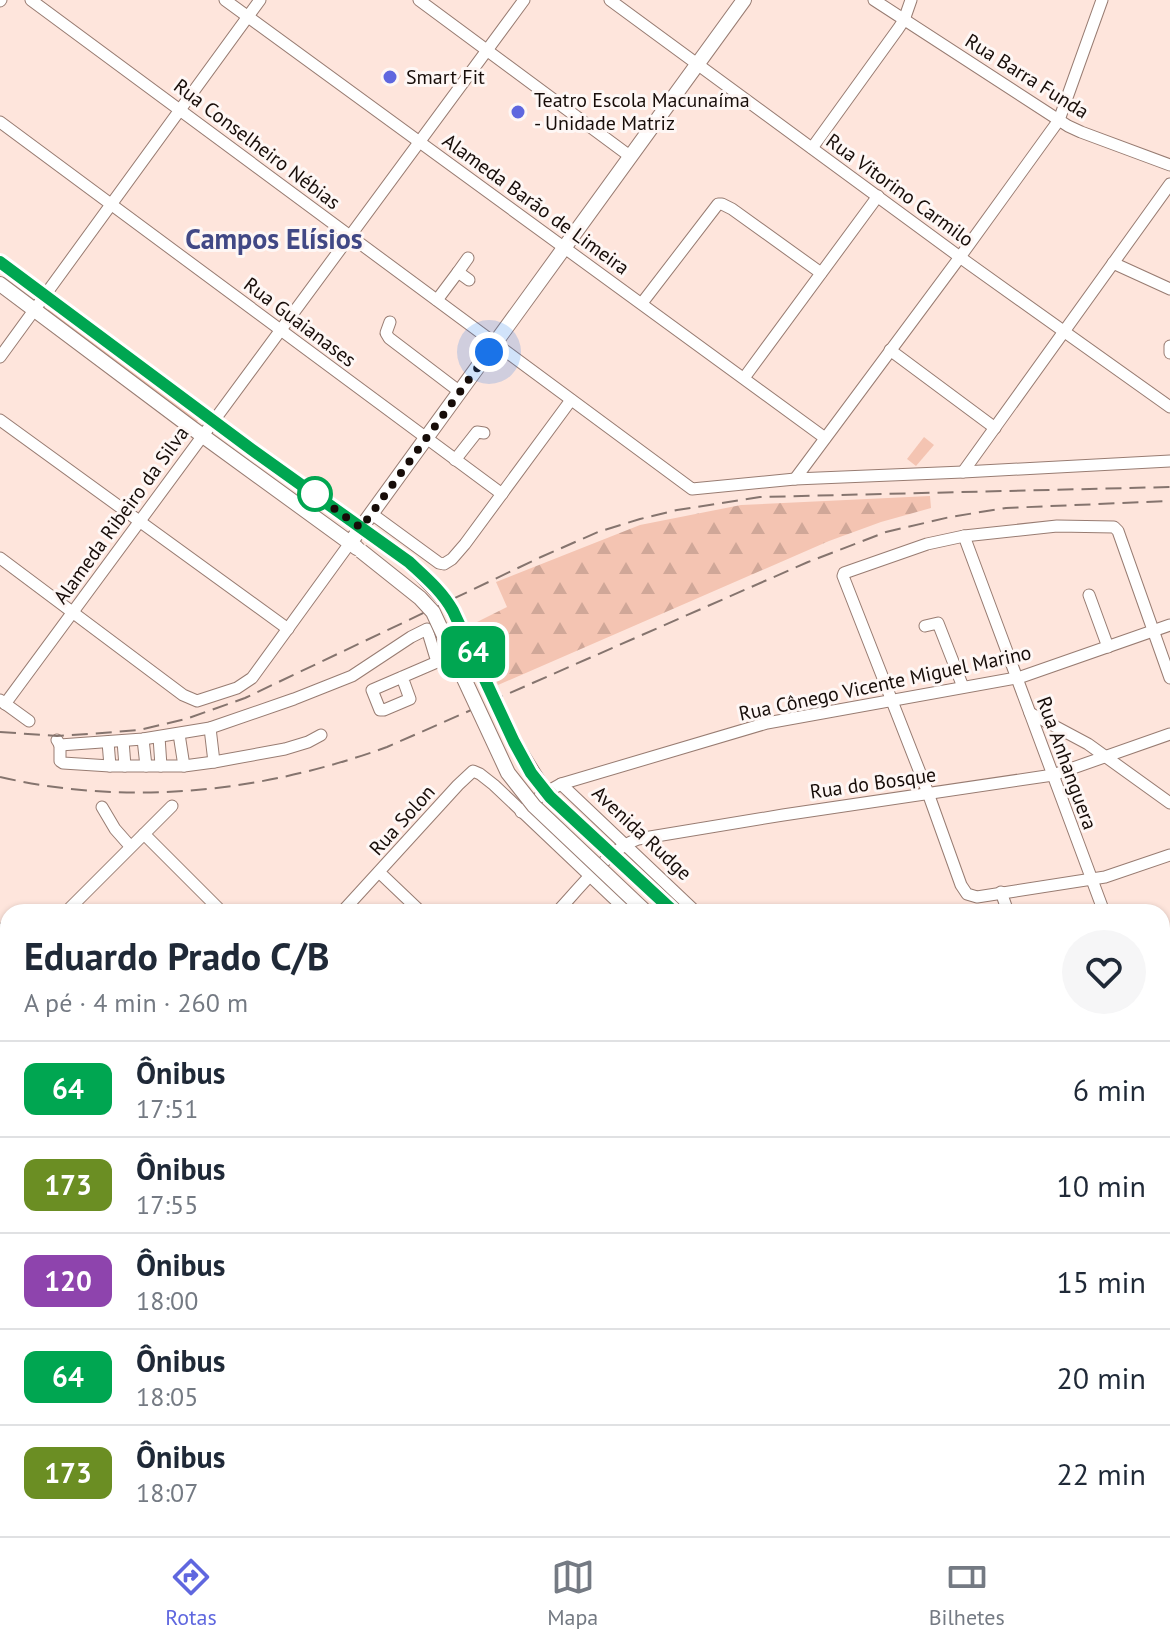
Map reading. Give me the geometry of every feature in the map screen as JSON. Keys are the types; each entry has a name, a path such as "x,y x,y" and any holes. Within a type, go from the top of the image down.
{"main road":[{"path":"356,547 367,533 372,514 744,0"},
{"path":"0,262 409,562 448,603 514,742 542,787 665,904"},
{"path":"0,284 356,547 420,598 433,612 504,765 518,787 638,904"}],"street":[{"name":"Rua Conselheiro Nébias","path":"31,0 692,489 795,479"},
{"name":"Alameda Barão de Limeira","path":"225,0 825,438"},
{"path":"0,357 260,0"},
{"path":"419,0 631,157"},
{"name":"Alameda Ribeiro da Silva","path":"2,702 73,612 524,0"},
{"name":"Rua Vitorino Carmilo","path":"610,0 1170,407"},
{"name":"Rua Barra Funda","path":"874,0 1059,120 1081,132 1170,165"},
{"path":"812,148 904,20 911,0"},
{"path":"795,479 1059,120 1102,0"},
{"name":"Rua Guaianases","path":"0,122 62,164 112,205 502,494"},
{"path":"963,472 1170,184"},
{"path":"744,378 878,196"},
{"path":"642,303 718,204 732,209 821,273"},
{"path":"437,300 468,258"},
{"path":"1113,263 1170,289"},
{"path":"458,272 469,280"},
{"path":"390,322 386,333 389,338 460,392"},
{"path":"1170,346 1170,353"},
{"path":"890,350 995,428"},
{"path":"372,514 439,563 446,564 571,400"},
{"path":"0,420 288,629"},
{"path":"455,460 477,432 484,433"},
{"path":"795,479 1170,461"},
{"path":"1170,678 1120,535 1117,529 1110,526 964,536 927,544 844,573 843,576 967,894 977,897 1091,879 1170,855"},
{"name":"Rua Anhanguera","path":"964,536 1101,904"},
{"path":"0,558 188,698 197,701 237,688 252,678 356,547"},
{"path":"1089,595 1108,647"},
{"path":"925,626 938,623 963,687"},
{"name":"Rua Cônego Vicente Miguel Marino","path":"521,812 561,784 757,725 1016,678 1170,625"},
{"path":"321,735 285,749 184,766 110,766 60,761 59,742 93,744 179,734 210,728 294,699 352,676 427,629 437,662 402,677"},
{"path":"2,702 29,721"},
{"path":"1030,713 1088,744 1170,803"},
{"path":"210,728 214,762"},
{"path":"179,734 184,766"},
{"name":"Rua do Bosque","path":"625,844 655,836 1053,775 1170,734"},
{"path":"159,737 161,766"},
{"path":"143,739 146,766"},
{"path":"123,741 125,766"},
{"path":"108,742 110,766"},
{"path":"74,744 75,763"},
{"path":"93,744 93,765"},
{"path":"1084,765 1092,756 1088,744"},
{"name":"Rua Solon","path":"349,904 473,771 494,785 521,812"},
{"name":"Avenida Rudge","path":"561,784 688,904"},
{"path":"74,904 172,806"},
{"path":"102,807 130,846"},
{"path":"521,812 619,904"},
{"path":"144,834 214,904"},
{"path":"565,904 625,844"},
{"path":"379,872 413,904"},
{"path":"1001,892 1005,904"}],"green space":[{"path":"51,307 201,417 196,423 47,311"},
{"path":"924,437 934,445 916,466 907,459"},
{"path":"930,496 931,508 829,541 498,685 471,625 507,607 496,582 640,525 741,505"}],"railway":[{"path":"0,732 57,736 88,734 139,730 186,719 245,698 598,532 677,510 760,497 1170,487"},
{"path":"0,777 49,786 147,793 196,790 292,775 387,747 808,562 886,532 1006,508 1170,501"}],"bus line":[{"name":"64","path":"0,262 409,562 428,580 453,611 522,758 542,787 665,904"}],"place":[{"name":"Smart Fit","path":"390,77"},
{"name":"Teatro Escola Macunaíma - Unidade Matriz","path":"518,112"}],"district":[{"name":"Campos Elísios","path":"274,239"}],"route":[{"path":"315,494 361,528 489,352"}]}
